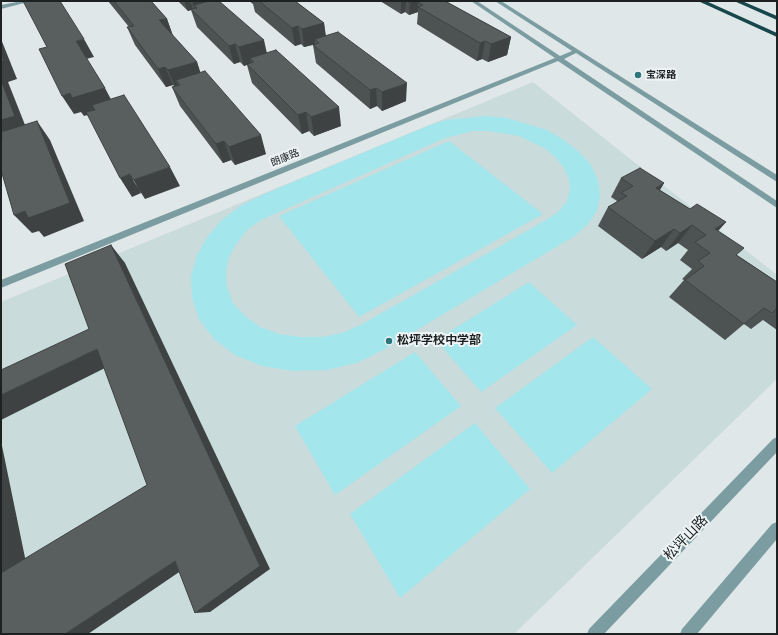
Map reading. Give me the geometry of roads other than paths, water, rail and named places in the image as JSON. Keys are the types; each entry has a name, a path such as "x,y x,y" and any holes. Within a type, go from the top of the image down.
{"highway":[{"path":"701,1 777,35"},
{"path":"737,1 777,18"}],"street":[{"path":"1,7 29,1"},
{"path":"474,1 777,205"},
{"path":"498,1 777,179"},
{"name":"朗康路","path":"1,284 577,51"},
{"name":"松坪山路","path":"594,634 777,443"},
{"path":"687,634 777,529"}],"place":[{"name":"宝深路","path":"638,75"},
{"name":"松坪学校中学部","path":"389,341"}]}
